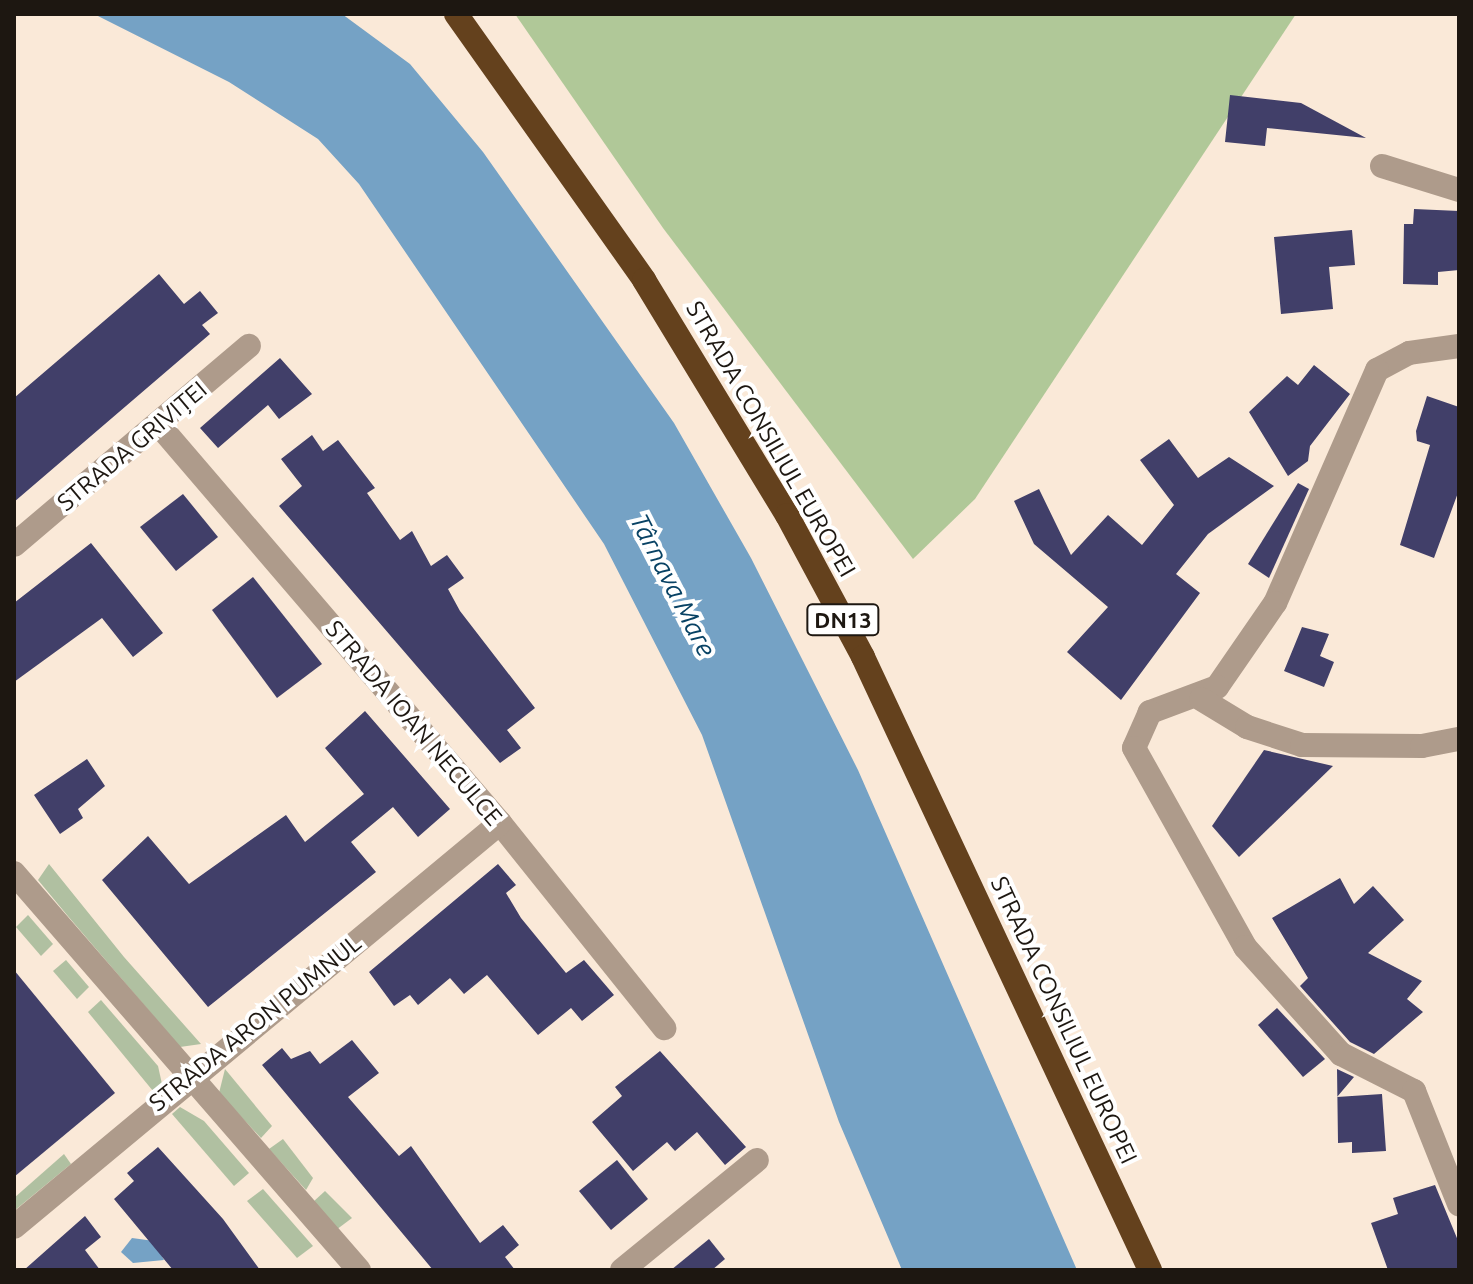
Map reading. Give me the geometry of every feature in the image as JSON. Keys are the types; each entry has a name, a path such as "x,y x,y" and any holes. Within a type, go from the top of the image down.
{"highway":[{"name":"STRADA CONSILIUL EUROPEI","path":"456,14 644,280 787,515 863,657 1150,1270"}],"street":[{"path":"1382,166 1459,190"},
{"name":"STRADA GRIVIȚEI","path":"14,545 249,346"},
{"path":"1459,346 1409,353 1377,370 1275,603 1217,687 1201,699 1150,712 1138,725 1134,748 1143,773 1245,947 1341,1054 1414,1091 1459,1204"},
{"name":"STRADA IOAN NECULCE","path":"158,424 500,823 664,1028"},
{"path":"1201,699 1247,727 1302,745 1422,746 1459,739"},
{"name":"STRADA ARON PUMNUL","path":"14,1227 185,1078 500,823"},
{"path":"14,873 185,1078 359,1270"},
{"path":"622,1270 757,1160"}],"green space":[{"path":"515,14 1296,14 975,499 913,559 663,228"},
{"path":"49,864 124,957 201,1044 180,1047 67,915 38,880"},
{"path":"28,915 53,944 41,956 16,927"},
{"path":"66,960 89,987 77,999 53,971"},
{"path":"101,1000 158,1066 162,1084 153,1091 88,1012"},
{"path":"225,1069 272,1126 261,1138 219,1093"},
{"path":"180,1107 204,1121 249,1173 234,1186 172,1114"},
{"path":"283,1139 313,1178 306,1190 269,1149"},
{"path":"64,1154 71,1164 14,1211 14,1198"},
{"path":"263,1189 313,1246 297,1258 247,1201"},
{"path":"325,1191 352,1218 336,1230 313,1202"}],"water":[{"name":"Târnava Mare","path":"94,14 342,14 410,64 483,152 674,423 751,558 858,770 1077,1270 902,1270 839,1122 702,735 604,544 359,184 318,139 229,82"},
{"path":"132,1238 154,1241 164,1260 133,1263 121,1252"}],"building":[{"path":"1230,95 1301,103 1366,138 1267,128 1265,146 1225,142"},
{"path":"1414,209 1459,211 1459,270 1438,272 1438,285 1403,284 1404,224 1413,224"},
{"path":"1352,230 1355,265 1329,267 1333,309 1281,314 1274,237"},
{"path":"159,274 184,304 200,291 218,313 202,325 210,334 14,502 14,398"},
{"path":"280,358 312,394 279,419 268,405 218,448 200,428"},
{"path":"1314,365 1350,394 1310,446 1308,461 1288,476 1249,412 1287,376 1298,385"},
{"path":"1427,396 1459,407 1459,490 1434,558 1400,545 1430,445 1417,441 1416,431"},
{"path":"312,435 323,451 338,440 375,488 367,493 400,540 412,531 431,566 447,555 464,578 448,589 460,611 535,708 507,730 521,748 500,763 279,506 302,486 281,459"},
{"path":"1169,439 1198,478 1229,457 1274,486 1208,534 1176,574 1200,593 1121,700 1067,652 1108,607 1034,544 1014,501 1039,489 1071,555 1108,515 1142,545 1174,505 1140,460"},
{"path":"1298,483 1309,489 1269,578 1248,564"},
{"path":"183,494 218,537 176,571 140,527"},
{"path":"91,543 163,633 133,657 102,618 14,682 14,603"},
{"path":"253,577 322,664 277,698 212,610"},
{"path":"1302,627 1329,634 1320,656 1334,662 1324,687 1284,671"},
{"path":"365,711 450,809 418,837 393,807 351,842 376,872 208,1007 102,880 148,836 189,884 286,815 305,842 364,794 325,748"},
{"path":"1264,750 1333,766 1239,857 1212,826"},
{"path":"87,759 105,786 78,809 83,818 60,834 34,795"},
{"path":"498,864 516,885 506,893 521,918 566,973 584,960 614,995 582,1021 571,1008 538,1035 487,975 464,994 450,978 418,1005 410,995 394,1006 369,972"},
{"path":"1340,878 1354,904 1373,886 1404,920 1368,953 1422,981 1407,999 1423,1012 1374,1054 1350,1042 1300,986 1308,978 1272,918"},
{"path":"14,970 115,1093 14,1177"},
{"path":"1277,1008 1325,1059 1303,1077 1258,1025"},
{"path":"352,1040 379,1073 348,1097 399,1156 411,1146 480,1243 503,1225 519,1245 505,1257 515,1270 433,1270 262,1065 282,1048 291,1059 310,1051 320,1064"},
{"path":"660,1051 746,1147 725,1165 697,1132 675,1151 667,1142 633,1171 592,1122 622,1096 615,1087"},
{"path":"1337,1069 1354,1077 1337,1097"},
{"path":"1382,1094 1386,1151 1352,1153 1352,1142 1338,1143 1337,1097"},
{"path":"158,1147 223,1219 260,1270 173,1270 114,1199 134,1181 127,1173"},
{"path":"617,1160 648,1199 611,1230 579,1191"},
{"path":"1435,1185 1459,1243 1459,1270 1388,1270 1371,1223 1398,1214 1393,1198"},
{"path":"85,1216 101,1237 85,1250 100,1270 24,1270"},
{"path":"709,1239 725,1259 712,1270 671,1270"}]}
